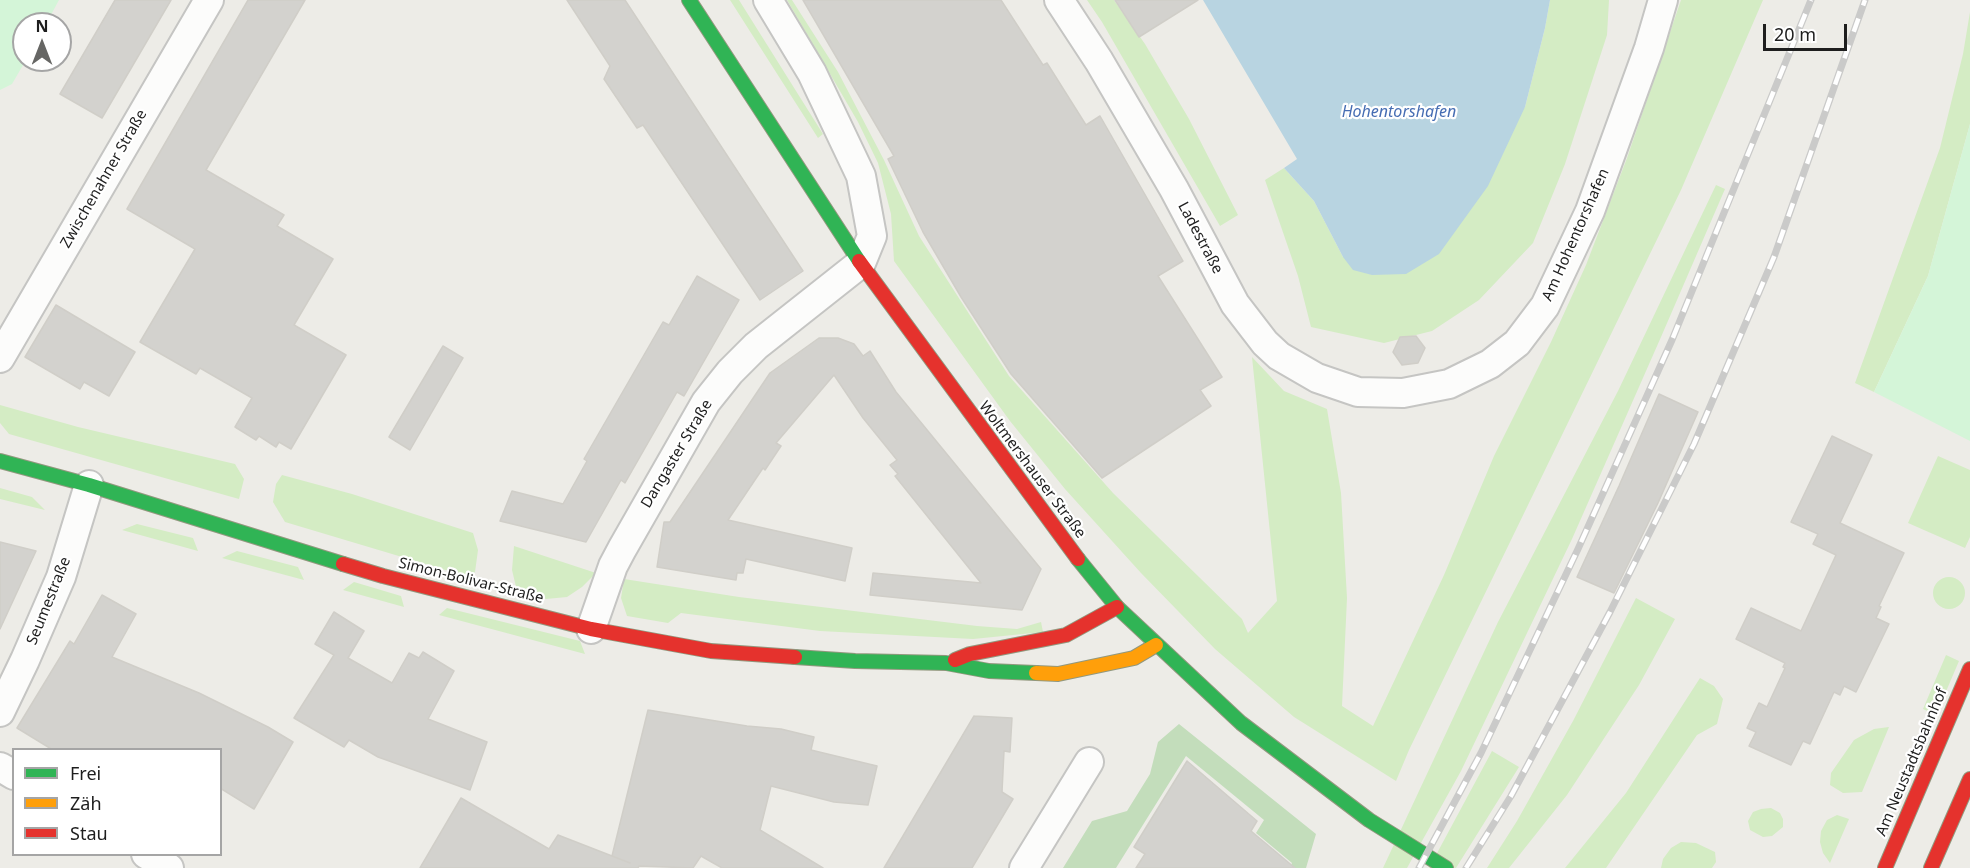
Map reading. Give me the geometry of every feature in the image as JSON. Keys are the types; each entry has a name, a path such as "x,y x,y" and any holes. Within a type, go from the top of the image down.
{"main road":[{"name":"Woltmershauser Straße","path":"689,0 861,263 1063,540 1117,607 1241,723 1369,820 1446,868"},
{"name":"Simon-Bolivar-Straße","path":"0,461 88,485 383,576 591,629 711,651 855,661 946,663 989,671 1058,674 1134,658 1156,645"},
{"name":"Simon-Bolivar-Straße","path":"946,663 970,654 1066,635 1117,607"},
{"name":"Am Neustadtsbahnhof","path":"1885,868 1970,669"},
{"path":"1931,868 1970,779"}],"street":[{"name":"Zwischenahner Straße","path":"0,358 209,0"},
{"path":"768,0 812,73 861,176 872,236 861,263"},
{"name":"Ladestraße","path":"1059,0 1099,61 1168,179 1235,304 1265,343 1279,356 1317,378 1358,392 1403,393"},
{"name":"Am Hohentorshafen","path":"1403,393 1449,384 1490,364 1517,343 1545,306 1590,211 1649,48 1663,0"},
{"name":"Dangaster Straße","path":"591,629 613,566 706,402 730,372 756,346 861,263"},
{"name":"Seumestraße","path":"0,712 26,660 61,577 88,485"},
{"path":"1024,868 1089,762"},
{"path":"148,856 169,868"}],"green space":[{"path":"0,0 59,0 52,12 12,12 12,72 19,72 12,84 0,90"},
{"path":"730,0 739,0 823,134 818,138"},
{"path":"787,0 792,0 838,72 884,160 919,236 1009,376 1113,493 1242,619 1248,633 1277,601 1252,357 1284,391 1327,409 1341,493 1347,598 1342,706 1373,726 1444,575 1494,456 1551,342 1586,265 1627,158 1681,0 1763,0 1681,190 1396,781 1294,717 1215,649 1141,573 1065,489 1010,421 894,261 891,214 878,163 858,122"},
{"path":"1087,0 1114,0 1145,44 1189,119 1238,215 1220,226"},
{"path":"1550,0 1609,0 1607,35 1565,164 1533,243 1479,300 1432,331 1384,343 1311,327 1298,276 1265,180 1284,168 1314,201 1343,257 1525,107"},
{"path":"1970,12 1970,124 1928,276 1874,392 1855,383 1940,148 1963,54"},
{"path":"1970,124 1970,441 1874,392 1928,276"},
{"path":"1716,185 1725,189 1661,337 1572,539 1461,771 1407,868 1383,868 1498,622 1618,391"},
{"path":"0,405 78,427 235,464 244,479 239,499 9,434 0,423"},
{"path":"1938,456 1970,470 1970,537 1965,548 1908,523"},
{"path":"282,475 352,494 473,533 478,550 475,572 469,577 285,522 273,502 276,484"},
{"path":"0,488 32,497 45,510 0,499"},
{"path":"137,524 193,538 198,551 122,530"},
{"path":"514,546 596,573 582,587 567,597 546,599 517,591 512,570"},
{"path":"237,551 298,567 304,580 222,558"},
{"path":"1949,577 1960,582 1965,593 1960,604 1949,609 1938,604 1933,593 1938,582"},
{"path":"624,579 739,597 977,626 1017,629 1041,622 1043,632 973,639 820,631 681,613 668,623 627,616 621,598"},
{"path":"354,582 401,596 404,607 343,590"},
{"path":"1636,598 1675,619 1639,685 1567,795 1509,868 1487,868 1517,821 1573,721"},
{"path":"447,608 580,641 585,654 439,615"},
{"path":"1946,655 1959,661 1936,715 1923,709"},
{"path":"1700,678 1714,686 1723,699 1717,724 1697,735 1606,868 1565,868 1626,793"},
{"path":"1179,724 1316,834 1306,868 1290,868 1292,863 1256,833 1264,820 1186,756 1116,868 1063,868 1092,821 1127,811 1150,774 1158,742"},
{"path":"1889,727 1862,792 1843,793 1830,785 1831,773 1854,740 1874,729"},
{"path":"1492,751 1519,767 1456,868 1429,868"},
{"path":"1771,808 1780,813 1783,827 1772,836 1763,837 1750,830 1748,821 1753,812"},
{"path":"1837,815 1849,819 1830,863 1823,853 1820,842 1821,831 1827,820"},
{"path":"1681,842 1696,843 1715,852 1716,862 1712,868 1661,868 1663,859 1671,848"}],"water":[{"name":"Hohentorshafen","path":"1203,0 1550,0 1525,107 1488,186 1439,254 1406,274 1372,275 1353,270 1343,257 1314,201 1284,168 1297,159"}],"building":[{"path":"115,0 171,0 102,118 60,94"},
{"path":"248,0 305,0 206,170 284,215 277,226 333,259 294,325 346,355 291,449 279,442 276,447 259,436 256,440 235,427 252,398 200,368 196,374 140,342 195,249 127,209"},
{"path":"567,0 625,0 803,271 760,300 643,125 637,128 604,79 610,66"},
{"path":"803,0 1001,0 1043,65 1047,63 1086,125 1100,116 1183,261 1158,276 1222,377 1200,390 1211,406 1102,478 1011,374 961,297 923,232 888,159 894,156"},
{"path":"1115,0 1198,0 1139,37"},
{"path":"697,276 739,300 684,396 677,392 625,483 621,480 586,542 500,521 512,491 563,504 587,461 584,459 663,322 669,325"},
{"path":"56,305 135,352 109,396 84,382 80,389 25,357"},
{"path":"1416,336 1425,348 1418,363 1402,365 1393,352 1400,337"},
{"path":"819,338 838,338 854,344 863,356 870,351 896,392 1041,569 1022,610 870,595 873,573 981,583 895,476 898,474 890,465 897,460 863,418 834,375 776,443 781,446 765,470 763,468 728,520 852,548 845,581 746,559 743,573 737,573 736,580 657,567 664,522 670,522 770,373"},
{"path":"443,346 463,358 410,450 389,437"},
{"path":"1659,394 1698,412 1658,503 1614,593 1577,577"},
{"path":"1832,436 1872,455 1840,523 1904,553 1879,606 1881,607 1876,618 1889,624 1856,692 1844,686 1840,695 1834,692 1810,744 1803,741 1791,765 1749,746 1756,732 1747,728 1759,703 1767,707 1785,668 1783,667 1785,663 1736,639 1751,608 1801,631 1836,555 1813,544 1818,534 1791,522"},
{"path":"0,542 36,551 0,629"},
{"path":"102,595 136,614 112,657 199,693 293,742 254,809 222,789 222,748 50,748 17,728 70,641 74,644"},
{"path":"334,612 364,631 348,658 392,683 409,653 419,658 423,652 454,671 428,719 487,742 470,790 378,757 349,740 344,747 294,718 334,655 315,644"},
{"path":"648,710 747,726 781,729 814,737 811,750 877,766 868,805 834,802 771,786 760,830 823,868 722,868 701,856 693,868 639,866 638,868 420,868 461,798 549,849 558,835 612,856"},
{"path":"974,716 1012,718 1010,752 1004,751 1002,792 1013,799 972,868 884,868"},
{"path":"1187,761 1257,821 1251,831 1295,868 1136,868 1145,854 1134,847"}],"railway":[{"path":"1419,868 1481,753 1578,549 1672,340 1811,0"},
{"path":"1466,868 1511,796 1610,612 1694,444 1774,257 1865,0"}],"traffic: fast":[{"path":"689,0 859,261"},
{"path":"0,461 89,485 343,564"},
{"path":"1078,559 1117,607 1241,723 1369,820 1446,868"},
{"path":"795,657 946,663 989,671 1036,673"}],"traffic: slow":[{"path":"1036,673 1058,674 1134,658 1156,645"}],"traffic: jam":[{"path":"859,261 1078,559"},
{"path":"343,564 591,629 711,651 795,657"},
{"path":"955,660 970,654 1066,635 1117,607"},
{"path":"1885,868 1970,669"},
{"path":"1931,868 1970,779"}]}
